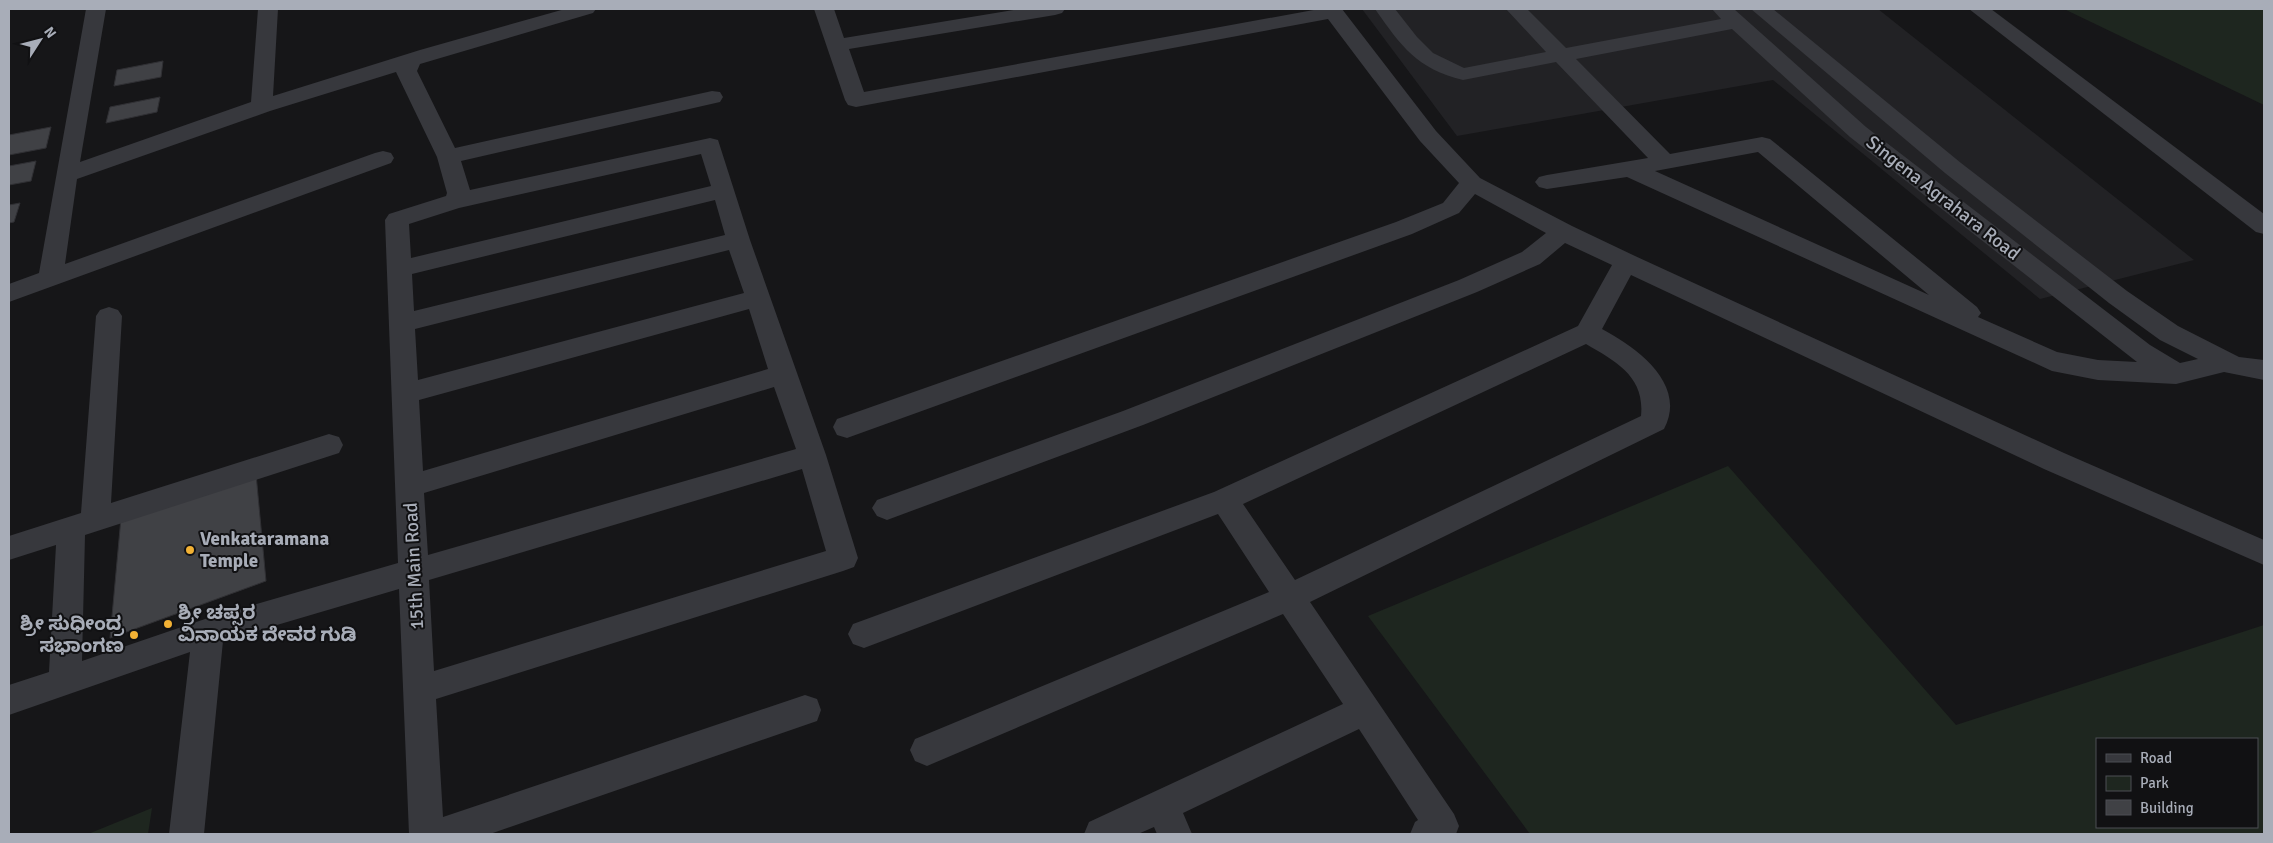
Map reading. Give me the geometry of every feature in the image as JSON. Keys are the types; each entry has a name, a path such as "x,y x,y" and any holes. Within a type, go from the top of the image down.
{"street":[{"path":"50,278 66,175 96,9"},
{"path":"262,106 268,9"},
{"path":"66,175 262,106 586,9"},
{"path":"824,9 856,100 1248,28 1332,10 1428,136 1472,183 1563,232 1626,262 2054,461 2264,553"},
{"path":"837,45 1055,9"},
{"path":"1236,9 1248,28"},
{"path":"1385,9 1415,48 1430,62 1445,70 1463,74 1560,55 1729,15"},
{"path":"1516,9 1665,162"},
{"path":"1761,9 1809,51 2058,252 2169,333 2234,366 2264,370"},
{"path":"1979,9 2264,226"},
{"name":"Singena Agrahara Road","path":"1729,15 1858,132 2141,352 2176,374"},
{"path":"412,60 406,71 448,156 459,193 454,202"},
{"path":"448,156 712,97"},
{"path":"1548,182 1630,169 1762,144 1995,336"},
{"path":"419,690 842,558 812,455 738,240 710,145 454,202"},
{"path":"9,293 383,158"},
{"path":"1630,169 2052,361 2098,370 2176,374 2227,362"},
{"path":"847,427 1404,228 1451,208 1472,183"},
{"path":"399,269 724,190"},
{"name":"15th Main Road","path":"426,834 397,220 454,202"},
{"path":"887,508 1133,418 1468,286 1531,258 1563,232"},
{"path":"402,311 738,240"},
{"path":"864,634 1224,500 1587,333 1626,262"},
{"path":"406,394 758,298"},
{"path":"65,680 108,316"},
{"path":"927,750 1290,598 1654,422 1656,394 1643,371 1612,346 1587,333"},
{"path":"410,486 783,374"},
{"path":"9,548 83,528 330,445"},
{"path":"9,700 208,632 812,455"},
{"path":"1224,500 1442,826 1427,834"},
{"path":"187,834 208,632"},
{"path":"442,834 805,710"},
{"path":"1101,834 1169,821 1364,710"}],"shaded area":[{"path":"1362,9 1878,9 2194,260 2040,299 1773,80 1457,136"}],"green space":[{"path":"2064,9 2264,9 2264,105"},
{"path":"1728,466 1956,725 2264,625 2264,834 1530,834 1368,616"},
{"path":"152,808 148,834 88,834"}],"building":[{"path":"163,61 161,77 114,86 117,70"},
{"path":"160,97 157,112 106,123 110,107"},
{"path":"51,127 46,148 9,155 9,135"},
{"path":"36,161 31,181 9,185 9,166"},
{"path":"20,203 14,222 9,223 9,205"},
{"name":"Venkataramana Temple","path":"256,474 266,581 110,638 121,518"}],"place":[{"name":"Venkataramana Temple","path":"190,550"},
{"name":"ಶ್ರೀ ಚಪ್ಪರ ವಿನಾಯಕ ದೇವರ ಗುಡಿ","path":"168,624"},
{"name":"ಶ್ರೀ ಸುಧೀಂದ್ರ ಸಭಾಂಗಣ","path":"134,635"}]}
